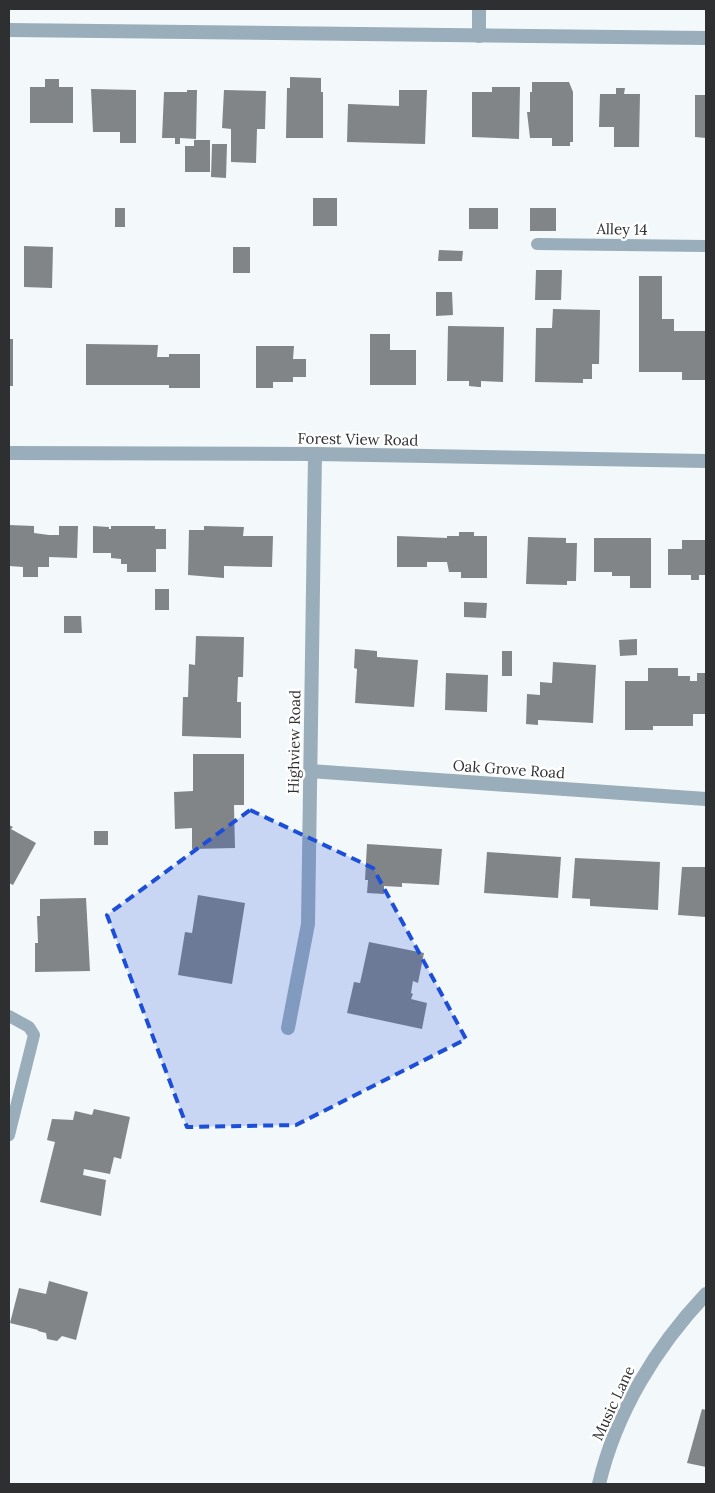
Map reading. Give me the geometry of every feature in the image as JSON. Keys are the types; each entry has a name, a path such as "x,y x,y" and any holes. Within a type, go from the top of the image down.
{"street":[{"path":"479,9 479,36"},
{"path":"9,30 706,38"},
{"name":"Forest View Road","path":"9,453 315,454 706,461"},
{"name":"Highview Road","path":"288,1028 308,924 315,454"},
{"name":"Oak Grove Road","path":"310,771 706,799"},
{"name":"Music Lane","path":"599,1484 604,1463 642,1376 683,1318 706,1294"}],"lane":[{"name":"Alley 14","path":"537,244 706,246"},
{"path":"9,1016 29,1027 34,1035 9,1135"}],"highlighted area":[{"path":"250,810 373,868 466,1039 296,1125 187,1127 107,915"}],"building":[{"path":"290,77 321,78 321,92 323,92 323,138 286,138 287,88 290,88"},
{"path":"45,79 59,79 59,87 73,87 73,123 30,123 30,87 45,87"},
{"path":"532,82 569,82 573,92 573,142 570,142 570,146 552,146 552,138 530,138 527,112 530,112"},
{"path":"492,87 520,87 519,139 472,137 472,92 492,92"},
{"path":"616,88 625,88 624,94 640,94 639,147 614,147 614,127 599,127 600,94 616,94"},
{"path":"91,89 136,90 136,143 120,143 120,132 93,132"},
{"path":"187,90 197,90 196,139 180,138 180,144 175,144 175,138 162,138 164,92 187,92"},
{"path":"224,90 266,91 265,129 257,129 256,163 231,162 231,129 222,128"},
{"path":"399,90 427,90 425,144 347,142 348,104 399,106"},
{"path":"695,95 706,95 706,138 695,137"},
{"path":"194,140 210,140 210,172 185,172 185,146 194,146"},
{"path":"212,144 227,144 226,178 211,177"},
{"path":"313,198 337,198 337,226 313,226"},
{"path":"115,208 125,208 125,227 115,227"},
{"path":"469,208 498,208 498,229 469,229"},
{"path":"530,208 556,208 556,231 530,231"},
{"path":"24,246 53,247 52,288 24,287"},
{"path":"233,247 250,247 250,273 233,273"},
{"path":"439,250 463,251 462,261 438,261"},
{"path":"536,270 562,270 561,300 535,300"},
{"path":"639,276 662,276 662,319 674,319 674,331 706,331 706,380 682,380 682,372 639,372"},
{"path":"436,292 452,292 453,315 436,316"},
{"path":"553,309 600,310 599,364 592,364 592,379 583,379 583,383 535,382 536,328 552,328"},
{"path":"448,326 504,327 503,382 481,381 481,387 479,387 469,386 469,381 447,381"},
{"path":"370,334 390,334 390,350 416,350 416,385 370,385"},
{"path":"9,339 13,339 13,386 9,386"},
{"path":"86,344 158,345 157,357 169,357 169,354 200,354 200,388 169,388 169,385 86,385"},
{"path":"256,346 294,346 293,359 306,359 306,377 293,377 293,382 273,382 273,388 256,388"},
{"path":"9,525 34,526 34,533 49,535 59,535 59,526 78,526 77,558 49,557 49,567 38,567 38,577 23,577 23,567 9,566"},
{"path":"93,526 109,527 111,529 111,526 155,526 155,529 166,529 166,549 156,549 156,572 127,572 127,564 121,564 121,559 111,558 111,553 93,553"},
{"path":"204,526 244,527 243,536 273,536 272,567 224,566 224,578 188,575 189,530 204,530"},
{"path":"459,532 474,532 474,536 487,536 487,578 461,578 461,572 449,572 447,562 427,562 427,567 397,567 397,536 447,538 447,536 459,536"},
{"path":"528,537 566,538 566,543 577,543 576,581 567,581 567,585 526,584"},
{"path":"594,538 651,538 651,588 630,588 630,576 612,576 612,572 594,572"},
{"path":"682,540 706,540 706,575 699,575 699,580 691,580 691,575 668,575 668,549 682,549"},
{"path":"155,589 169,589 169,610 155,610"},
{"path":"464,602 487,603 486,618 464,617"},
{"path":"64,616 81,616 82,633 64,633"},
{"path":"196,636 244,637 243,677 238,677 237,702 241,702 241,738 182,736 183,697 188,697 189,664 195,665"},
{"path":"637,639 637,655 620,656 619,640"},
{"path":"355,649 377,651 377,657 418,660 414,707 355,703 357,669 354,668"},
{"path":"502,651 512,651 512,676 502,676"},
{"path":"553,662 596,665 593,723 538,720 538,725 526,724 527,694 540,695 540,682 552,683"},
{"path":"648,668 678,668 678,676 690,676 690,681 697,681 697,673 706,673 706,714 693,714 693,726 653,726 653,730 625,730 625,681 648,681"},
{"path":"446,673 488,675 487,712 445,710"},
{"path":"193,754 244,754 244,805 234,805 235,848 192,849 192,828 175,829 174,792 193,791"},
{"path":"9,825 13,827 11,829 36,843 13,885 9,883"},
{"path":"94,831 108,831 108,845 94,845"},
{"path":"367,844 442,849 439,885 402,883 402,887 384,886 384,894 367,893 368,880 365,880"},
{"path":"487,852 561,857 558,898 484,893"},
{"path":"575,858 660,862 658,910 590,906 590,899 572,898"},
{"path":"682,867 706,867 706,917 678,915"},
{"path":"198,895 245,903 232,984 178,975 185,932 192,933"},
{"path":"86,898 90,971 35,972 35,943 38,943 37,916 40,916 40,899"},
{"path":"369,942 424,953 418,983 413,981 411,993 413,994 411,999 427,1003 422,1029 347,1013 354,982 360,983"},
{"path":"94,1109 130,1117 121,1159 114,1157 110,1174 84,1169 83,1175 106,1180 101,1216 40,1202 55,1142 47,1140 52,1119 73,1120 75,1111 92,1115"},
{"path":"49,1281 88,1292 76,1340 62,1336 57,1341 47,1339 46,1333 10,1323 19,1288 46,1294"},
{"path":"702,1409 706,1410 706,1467 687,1463"}]}
